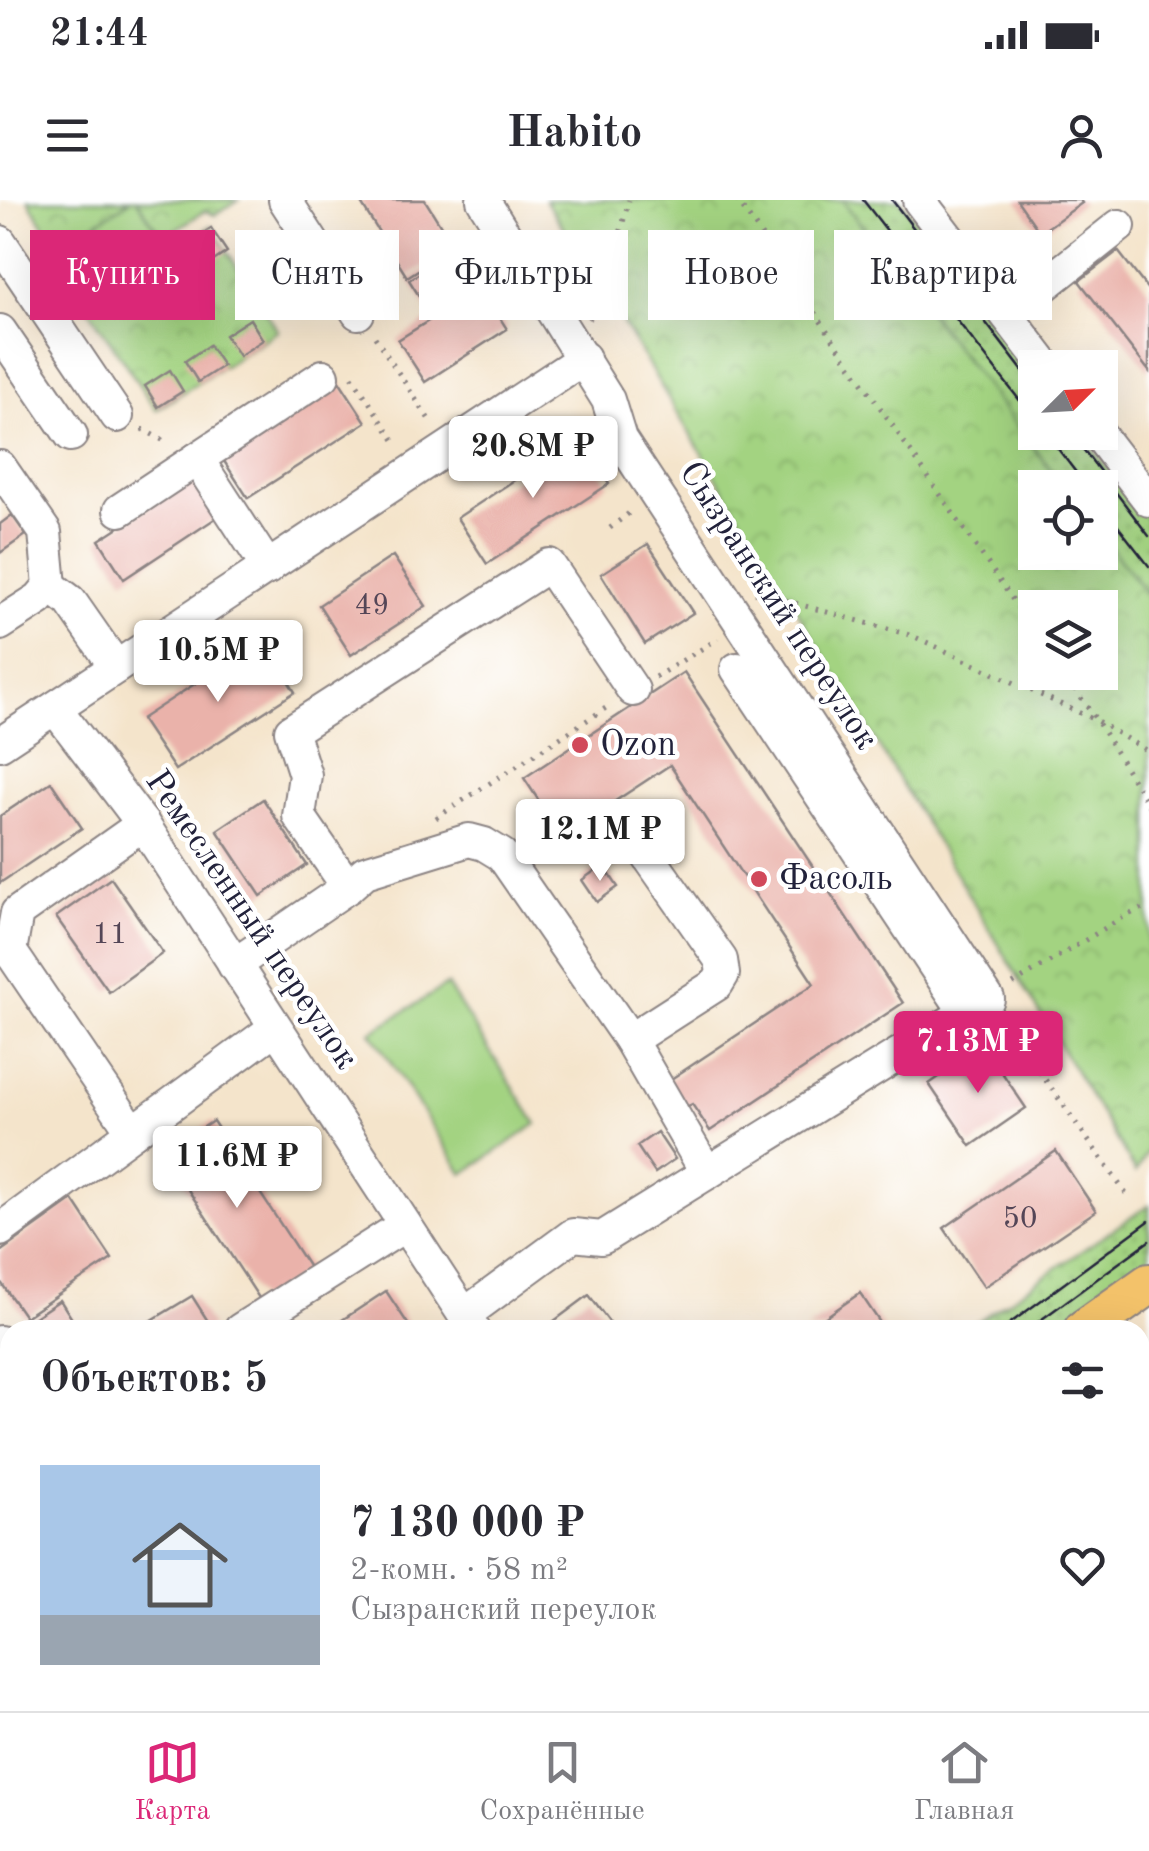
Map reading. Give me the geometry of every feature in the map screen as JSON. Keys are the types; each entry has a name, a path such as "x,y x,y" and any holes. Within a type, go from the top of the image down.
{"main road":[{"path":"1098,1320 1149,1284"}],"street":[{"path":"285,200 304,230"},
{"name":"Сызранский переулок","path":"483,200 608,400 620,439 742,624 977,1006"},
{"path":"919,200 942,230"},
{"path":"1052,279 1119,226"},
{"path":"4,257 117,416"},
{"path":"1011,320 1033,350"},
{"path":"0,331 70,435"},
{"path":"0,744 268,568 577,349"},
{"path":"120,510 323,376"},
{"path":"1111,450 1149,500"},
{"path":"196,459 268,568"},
{"path":"0,467 45,532 50,586 39,600 0,624"},
{"path":"348,887 299,816 305,776 292,731 549,566 633,690"},
{"path":"50,586 70,601 116,667"},
{"path":"471,1320 573,1235 602,1238 977,1006 737,669"},
{"name":"Ремесленный переулок","path":"55,708 143,824 468,1320"},
{"path":"133,1132 10,951 17,914 143,824"},
{"path":"630,1040 688,1004 716,984 723,974 721,960 634,836"},
{"path":"234,965 365,872 469,840 484,844 502,855 630,1040 708,1174"},
{"path":"0,1230 275,1028"},
{"path":"256,1320 405,1225"}],"path":[{"path":"577,349 602,306 629,200"},
{"path":"737,200 1018,607"},
{"path":"363,320 434,426"},
{"path":"323,376 340,368 350,373 400,448"},
{"path":"117,416 196,459"},
{"path":"714,581 913,636 1096,722 1149,752"},
{"path":"423,826 742,624"},
{"path":"1075,690 1149,806"},
{"path":"1127,1195 977,1006 1149,905"}],"green space":[{"path":"28,200 131,200 85,230 47,230"},
{"path":"131,200 137,200 157,230 85,230"},
{"path":"137,200 239,200 215,215 205,211 175,230 157,230"},
{"path":"545,200 842,200 865,230 834,230 834,320 935,320 1018,428 1018,450 1035,450 1051,470 1018,470 1018,570 1118,570 1118,557 1149,597 1149,1149 1136,1172 621,320 628,320 628,230 565,230"},
{"path":"842,200 900,200 923,230 865,230"},
{"path":"215,232 235,264 235,320 271,320 278,331 156,410 96,320 215,320"},
{"path":"935,320 993,320 1018,352 1018,428"},
{"path":"1035,450 1093,450 1109,470 1051,470"},
{"path":"1118,482 1149,522 1149,597 1118,557"},
{"path":"447,985 537,1124 463,1174 371,1032"},
{"path":"1149,1205 1149,1262 1071,1320 980,1320"}],"building":[{"path":"359,200 425,200 444,230 419,230 419,269 407,277 399,264 399,230 378,230"},
{"path":"1017,200 1082,203 1044,230 1038,230"},
{"path":"215,234 227,252 215,260"},
{"path":"1118,251 1149,291 1149,371 1079,281"},
{"path":"419,273 419,296 409,280"},
{"path":"251,320 263,340 239,356 225,335"},
{"path":"430,320 501,320 507,329 425,382 398,340"},
{"path":"209,345 223,366 198,382 185,361"},
{"path":"170,370 183,391 158,407 145,386"},
{"path":"340,382 366,422 248,498 222,458"},
{"path":"578,438 609,484 487,564 457,518"},
{"path":"194,478 219,516 124,579 99,540"},
{"path":"12,515 26,535 0,553 0,524"},
{"path":"648,544 693,613 645,644 601,574"},
{"path":"393,556 426,606 351,655 319,605"},
{"path":"262,640 295,692 175,770 141,719"},
{"path":"684,672 903,1003 710,1131 692,1104 686,1107 668,1081 814,984 670,765 562,836 524,778"},
{"path":"51,782 82,828 0,883 0,816"},
{"path":"263,799 307,865 261,896 217,830"},
{"path":"603,865 618,887 597,902 582,880"},
{"path":"111,878 163,953 109,992 56,917"},
{"path":"984,1046 1026,1108 971,1146 929,1084"},
{"path":"213,1121 310,1269 261,1301 164,1153"},
{"path":"657,1132 675,1159 655,1173 637,1146"},
{"path":"1056,1151 1096,1211 984,1287 944,1228"},
{"path":"73,1200 112,1259 25,1317 0,1281 0,1252"},
{"path":"386,1291 405,1320 342,1320"},
{"path":"860,1293 878,1320 821,1320"},
{"path":"589,1295 608,1320 555,1320"},
{"path":"192,1296 207,1320 152,1320"},
{"path":"60,1300 73,1320 30,1320"}],"tram line":[{"path":"863,200 1018,398"},
{"path":"892,200 1018,365"},
{"path":"1059,450 1074,470"},
{"path":"1084,450 1149,536"},
{"path":"1118,526 1149,566"},
{"path":"1015,1320 1149,1221"},
{"path":"1041,1320 1149,1241"}],"place":[{"name":"Ozon","path":"580,745"},
{"name":"Фасоль","path":"759,879"}]}
